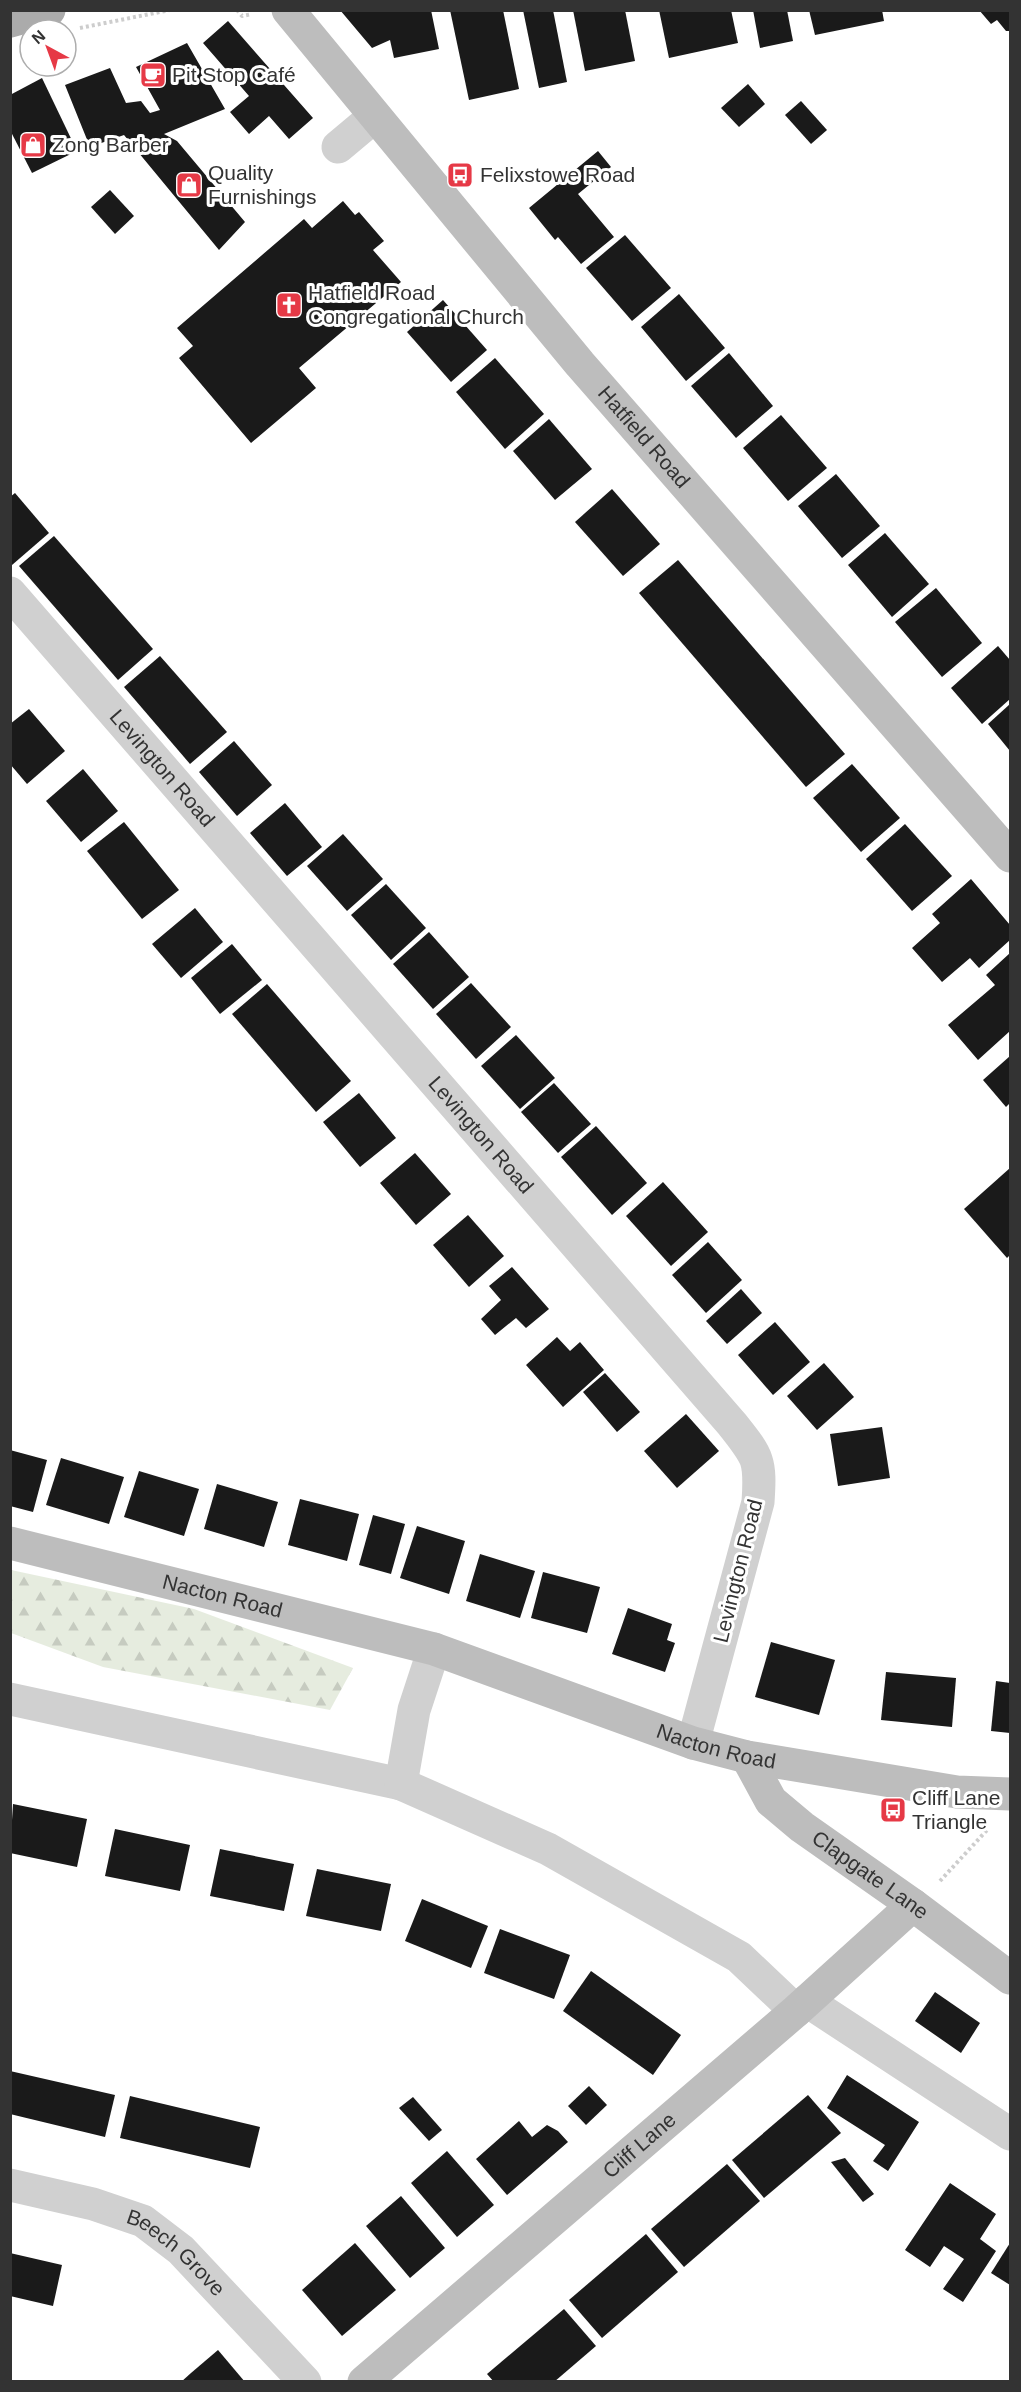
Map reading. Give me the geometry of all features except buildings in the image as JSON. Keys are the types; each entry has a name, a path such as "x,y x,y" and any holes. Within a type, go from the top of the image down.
{"main road":[{"path":"10,21 63,15"}],"street":[{"name":"Hatfield Road","path":"288,10 580,364 1011,856"},
{"path":"338,147 375,116"},
{"name":"Levington Road","path":"10,594 732,1424 756,1455 760,1474 758,1502 693,1743"},
{"name":"Nacton Road","path":"10,1543 434,1648 693,1743 747,1757 957,1792 1011,1794"},
{"path":"401,1784 414,1710 434,1648"},
{"path":"10,1699 401,1784 548,1849 739,1957 802,2006 1011,2134"},
{"name":"Clapgate Lane","path":"747,1757 771,1802 802,1827 1011,1978"},
{"name":"Cliff Lane","path":"364,2382 802,2006 925,1915"},
{"name":"Beech Grove","path":"10,2185 93,2204 143,2222 181,2250 305,2382"}],"path":[{"path":"63,15 80,29 170,10"},
{"path":"925,1915 957,1900 940,1882 995,1822"}],"green space":[{"path":"11,1570 194,1609 353,1668 330,1710 103,1667 11,1633"}],"place":[{"name":"Pit Stop Café","path":"153,75"},
{"name":"Zong Barber","path":"33,145"},
{"name":"Felixstowe Road","path":"460,175"},
{"name":"Quality Furnishings","path":"189,185"},
{"name":"Hatfield Road Congregational Church","path":"289,305"},
{"name":"Cliff Lane Triangle","path":"893,1810"}]}
